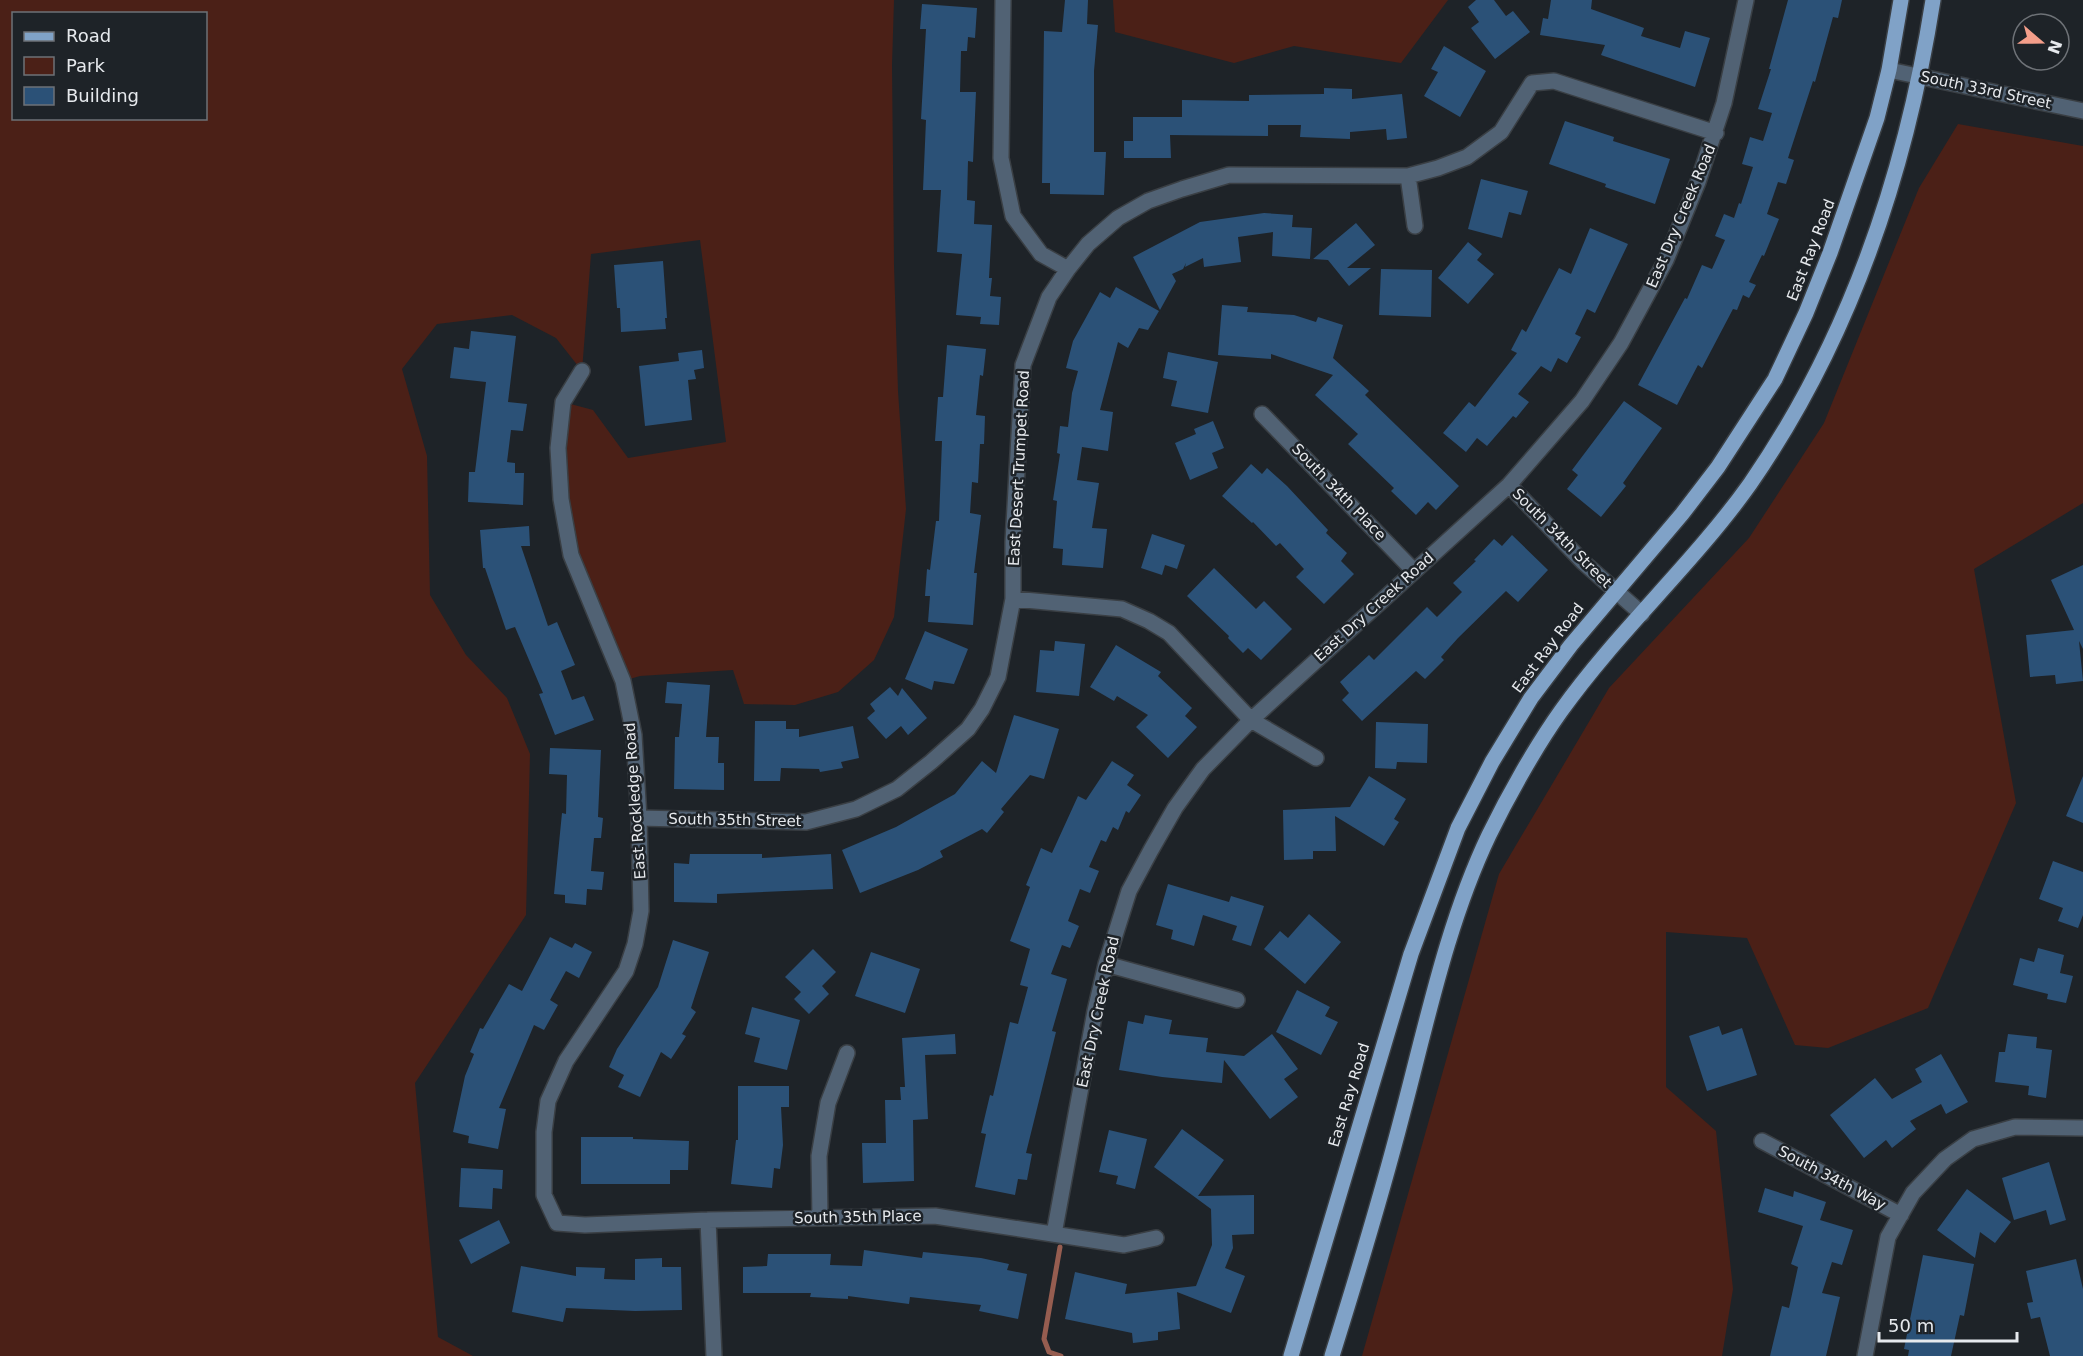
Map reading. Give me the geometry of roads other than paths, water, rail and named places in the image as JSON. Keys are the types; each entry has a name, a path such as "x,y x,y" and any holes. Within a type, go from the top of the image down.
{"main road":[{"name":"East Ray Road","path":"1291,1356 1411,954 1458,828 1492,762 1531,699 1718,467 1775,379 1799,330 1830,253 1877,118 1889,70 1901,0"},
{"path":"1332,1356 1388,1173 1444,958 1489,836 1560,712 1748,486 1777,441 1826,355 1866,262 1908,126 1933,0"}],"street":[{"path":"1003,0 1001,158 1013,216 1041,254 1068,269"},
{"name":"East Dry Creek Road","path":"1054,1234 1095,1011 1106,964 1129,891 1175,808 1203,769 1251,720 1509,485 1582,401 1622,344 1666,260 1716,133 1746,0"},
{"name":"South 33rd Street","path":"1889,70 2083,111"},
{"name":"East Desert Trumpet Road","path":"897,789 968,729 982,709 998,677 1013,599 1013,542 1023,365 1049,297 1088,244 1118,218 1148,201 1229,175 1408,176 1438,168 1467,157 1501,132 1532,83 1554,81 1716,133"},
{"path":"1408,176 1414,226"},
{"name":"East Rockledge Road","path":"557,1223 544,1195 544,1131 548,1101 566,1062 626,971 635,944 641,911 634,735 623,681 571,555 561,499 558,448 563,402 582,370"},
{"name":"South 34th Place","path":"1262,414 1414,571"},
{"name":"South 34th Street","path":"1509,485 1582,562 1642,614"},
{"path":"1013,599 1122,609 1149,621 1169,633 1251,720 1316,758"},
{"name":"South 35th Street","path":"639,818 806,822 856,809 897,789"},
{"path":"1106,964 1237,1000"},
{"path":"820,1217 819,1156 828,1103 847,1053"},
{"path":"1865,1356 1888,1237 1913,1193 1945,1159 1974,1139 2015,1127 2083,1128"},
{"name":"South 34th Way","path":"1762,1142 1901,1215"},
{"name":"South 35th Place","path":"557,1223 585,1225 820,1217 935,1216 1124,1245 1156,1238"},
{"path":"708,1220 714,1356"}],"waterway":[{"path":"1060,1247 1044,1339 1049,1352 1061,1356"}]}
